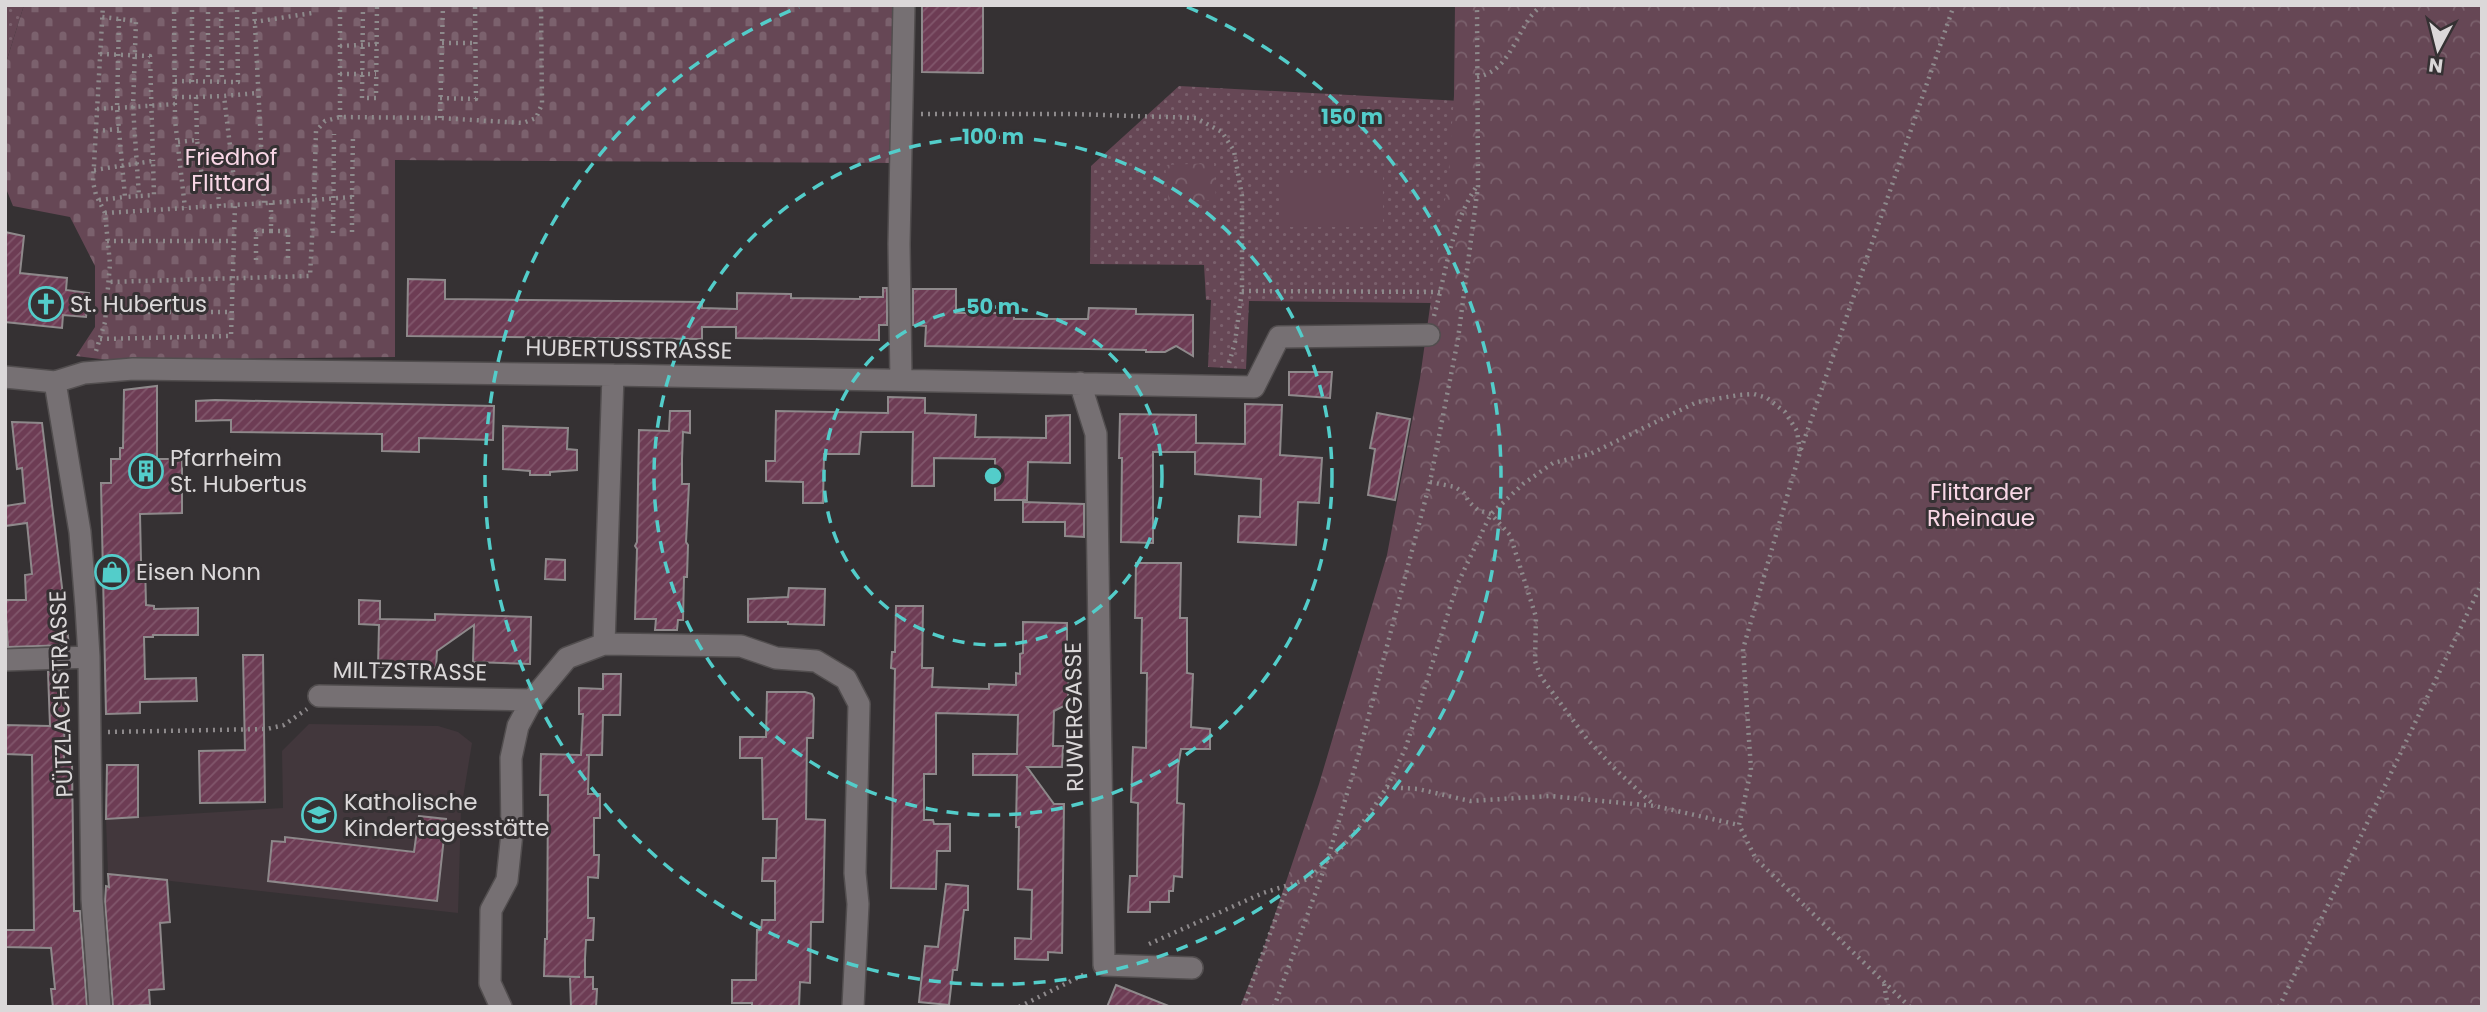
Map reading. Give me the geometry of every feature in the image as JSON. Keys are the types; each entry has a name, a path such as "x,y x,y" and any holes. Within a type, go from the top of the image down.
{"street":[{"path":"901,380 899,244 904,5"},
{"name":"HUBERTUSSTRASSE","path":"5,377 55,382 84,373 133,369 1254,387 1279,337 1429,335"},
{"path":"604,644 613,375"},
{"name":"PÜTZLACHSTRASSE","path":"55,382 80,532 89,657 92,885 100,1007"},
{"name":"RUWERGASSE","path":"1080,383 1096,434 1104,965 1192,968"},
{"path":"501,1007 490,983 491,910 507,880 512,833 511,758 518,726 532,700 567,658 604,644 741,646 776,658 816,661 845,679 859,704 855,873 858,904 853,1007"},
{"path":"5,660 89,657"},
{"name":"MILTZSTRASSE","path":"318,696 532,700"}],"path":[{"path":"84,373 94,358 100,339 106,312 108,282 105,213 93,181 103,5"},
{"path":"174,5 175,104 185,208"},
{"path":"192,5 192,82"},
{"path":"208,5 208,82"},
{"path":"221,5 222,82"},
{"path":"175,81 238,82 237,5"},
{"path":"254,5 264,203"},
{"path":"340,5 340,117"},
{"path":"363,5 362,98 376,98 377,5"},
{"path":"440,118 443,5"},
{"path":"440,98 476,99 475,5"},
{"path":"108,282 310,276 316,131 325,121 340,117 440,118 523,123 536,118 542,104 541,5"},
{"path":"1274,1007 1327,861 1359,753 1430,482 1458,339 1478,186 1477,5"},
{"path":"1477,77 1487,75 1508,57 1528,20 1541,5"},
{"path":"1910,1007 1756,859 1739,825 1751,770 1743,649 1800,452 1954,5"},
{"path":"254,22 312,13"},
{"path":"102,17 136,21 133,107 139,196"},
{"path":"119,19 117,108 125,197"},
{"path":"442,43 476,43"},
{"path":"340,46 377,44"},
{"path":"99,200 154,195 150,56 100,54"},
{"path":"340,74 376,74"},
{"path":"175,97 257,93"},
{"path":"196,97 197,140 204,192 235,188 223,96"},
{"path":"97,109 175,104"},
{"path":"902,112 1196,118 1222,132 1234,151 1242,196 1242,291 1230,364 1217,385"},
{"path":"96,131 119,129"},
{"path":"333,233 334,134"},
{"path":"352,232 353,135"},
{"path":"178,142 197,140"},
{"path":"94,170 153,161"},
{"path":"1429,335 1462,213 1478,186"},
{"path":"218,190 219,206"},
{"path":"105,213 352,197"},
{"path":"271,203 271,231"},
{"path":"100,339 231,336 235,205"},
{"path":"256,260 256,231 288,231 288,259"},
{"path":"107,241 233,241"},
{"path":"1242,291 1440,292"},
{"path":"106,312 231,312"},
{"path":"1243,1007 1289,884 1308,879 1344,845 1387,787 1406,747 1457,585 1492,514 1523,484 1553,463 1590,454 1697,402 1754,394 1767,398 1785,412 1797,431 1800,452"},
{"path":"1430,482 1455,487 1464,493 1478,510 1492,514 1510,535 1536,617 1535,661 1541,677 1587,739 1655,806"},
{"path":"2279,1007 2482,583"},
{"name":"MILTZSTRASSE","path":"90,732 267,729 284,725 301,715 318,696"},
{"path":"1387,787 1419,789 1470,801 1550,796 1655,806 1739,825"},
{"path":"1883,982 1888,1007"}],"shaded area":[{"name":"Katholische Kindertagesstätte","path":"309,724 438,726 458,732 472,743 461,810 458,913 108,874 106,819 283,808 282,751"}],"green space":[{"path":"5,5 24,5 5,66"},
{"name":"Friedhof Flittard","path":"24,5 900,5 896,163 395,160 395,357 108,360 76,356 95,327 95,266 70,217 13,206 5,186 5,66"},
{"name":"Flittarder Rheinaue","path":"1455,5 2482,5 2482,1007 1240,1007 1263,950 1319,784 1387,555 1420,378 1448,179 1454,96"},
{"path":"1179,86 1461,101 1434,303 1249,301 1246,369 1208,367 1211,300 1206,300 1204,265 1090,264 1091,166"},
{"path":"1214,163 1216,200 1169,204 1165,165"},
{"path":"1279,176 1383,176 1383,227 1279,227"}],"building":[{"path":"922,5 983,5 983,73 922,72"},
{"name":"St. Hubertus","path":"5,232 24,236 20,273 67,278 66,290 89,293 86,317 63,315 62,328 5,322"},
{"path":"408,279 445,280 445,299 702,302 702,308 737,309 737,293 791,294 791,298 860,299 883,297 883,288 887,288 887,325 879,325 879,340 736,338 736,327 702,327 702,339 407,336"},
{"path":"913,289 956,289 956,313 1014,313 1014,319 1088,319 1089,308 1136,309 1136,314 1193,315 1193,356 1176,346 1165,352 1146,352 925,346 926,326 913,325"},
{"path":"1289,372 1332,372 1330,398 1289,395"},
{"path":"157,386 157,459 182,459 182,513 140,514 141,562 145,562 146,605 154,606 154,609 198,608 198,635 144,637 145,679 196,678 197,701 140,702 140,713 106,714 101,483 111,483 111,459 120,459 120,448 123,448 124,390"},
{"path":"888,397 925,398 925,413 976,415 975,437 1046,438 1046,416 1070,415 1070,463 1028,462 1027,500 995,500 995,459 934,458 934,486 912,486 913,432 861,432 859,454 824,454 823,503 803,503 803,482 766,481 766,461 775,461 776,411 888,413"},
{"path":"196,401 494,406 493,440 419,438 419,452 382,451 382,434 231,432 231,420 196,421"},
{"path":"1245,404 1282,405 1280,455 1322,458 1319,503 1298,502 1296,545 1238,542 1239,516 1260,517 1261,479 1195,474 1195,452 1153,452 1153,543 1121,542 1120,414 1196,415 1196,443 1245,444"},
{"path":"670,411 690,411 690,433 683,432 682,459 682,484 689,484 687,577 684,577 683,620 678,620 677,630 655,630 656,619 635,619 639,430 669,431"},
{"path":"1377,413 1410,419 1395,500 1368,495 1375,449 1370,448"},
{"path":"12,422 42,423 69,645 8,647 5,600 26,600 25,575 32,574 27,523 5,526 5,506 25,503 22,468 17,469"},
{"path":"503,426 568,428 567,449 577,450 577,470 550,472 550,475 530,475 530,471 503,469"},
{"path":"1023,502 1084,504 1084,537 1065,536 1065,522 1023,522"},
{"path":"546,559 565,560 565,580 545,579"},
{"path":"1136,563 1181,563 1180,618 1187,618 1187,673 1193,674 1191,727 1210,729 1210,749 1181,749 1177,803 1184,804 1182,877 1174,876 1169,902 1150,902 1150,912 1128,912 1130,876 1137,876 1138,803 1131,802 1133,747 1146,748 1147,673 1141,673 1142,618 1135,618"},
{"path":"789,588 825,589 824,625 748,622 748,599 788,597"},
{"path":"359,600 380,601 380,619 435,620 435,614 531,617 530,664 473,662 474,625 437,651 436,668 378,667 379,625 359,624"},
{"path":"896,606 923,606 922,668 933,668 932,687 989,689 989,684 1016,685 1016,673 1020,674 1020,654 1023,653 1023,622 1067,623 1068,704 1054,711 1053,746 1063,746 1062,767 1027,767 1054,804 1064,804 1062,953 1048,952 1048,960 1015,959 1015,938 1031,939 1032,890 1018,889 1017,775 973,775 973,754 1017,754 1018,715 936,713 936,774 924,774 924,820 933,820 934,824 950,824 950,851 937,851 936,889 891,888 895,669 891,668 892,652 895,652"},
{"path":"243,655 263,655 265,802 200,803 199,751 245,750"},
{"path":"65,671 64,765 72,765 74,911 80,911 87,1007 53,1007 51,989 55,989 51,948 5,947 5,930 34,930 32,755 5,754 5,725 50,726 48,672"},
{"path":"603,674 621,674 620,715 603,715 602,755 589,755 588,794 600,794 600,818 594,818 594,855 599,855 598,878 588,877 588,918 594,918 593,940 586,940 585,977 593,977 593,989 597,989 596,1007 571,1007 570,977 580,977 544,976 547,939 548,795 540,795 541,754 581,755 583,714 579,714 579,688 603,689"},
{"path":"767,692 805,692 812,694 814,698 813,738 807,738 806,819 825,820 823,922 811,922 810,983 800,982 799,1007 752,1007 752,1003 732,1003 732,980 756,980 757,930 761,930 762,920 775,920 775,881 762,881 763,858 776,858 777,819 763,819 762,758 740,758 740,737 766,737"},
{"path":"107,765 138,765 138,817 106,819"},
{"path":"419,816 446,819 437,901 268,881 272,841 285,842 285,837 414,852"},
{"path":"108,874 167,880 170,922 160,923 164,989 149,990 150,1005 113,1007 105,902 106,886 109,887"},
{"path":"946,884 968,886 968,910 964,910 957,970 953,970 949,1005 919,1002 925,946 938,947"},
{"path":"1116,985 1169,1006 1107,1007"}],"place":[{"name":"St. Hubertus","path":"46,304"},
{"name":"Pfarrheim St. Hubertus","path":"146,471"},
{"name":"Eisen Nonn","path":"112,572"},
{"name":"Katholische Kindertagesstätte","path":"319,815"}]}
